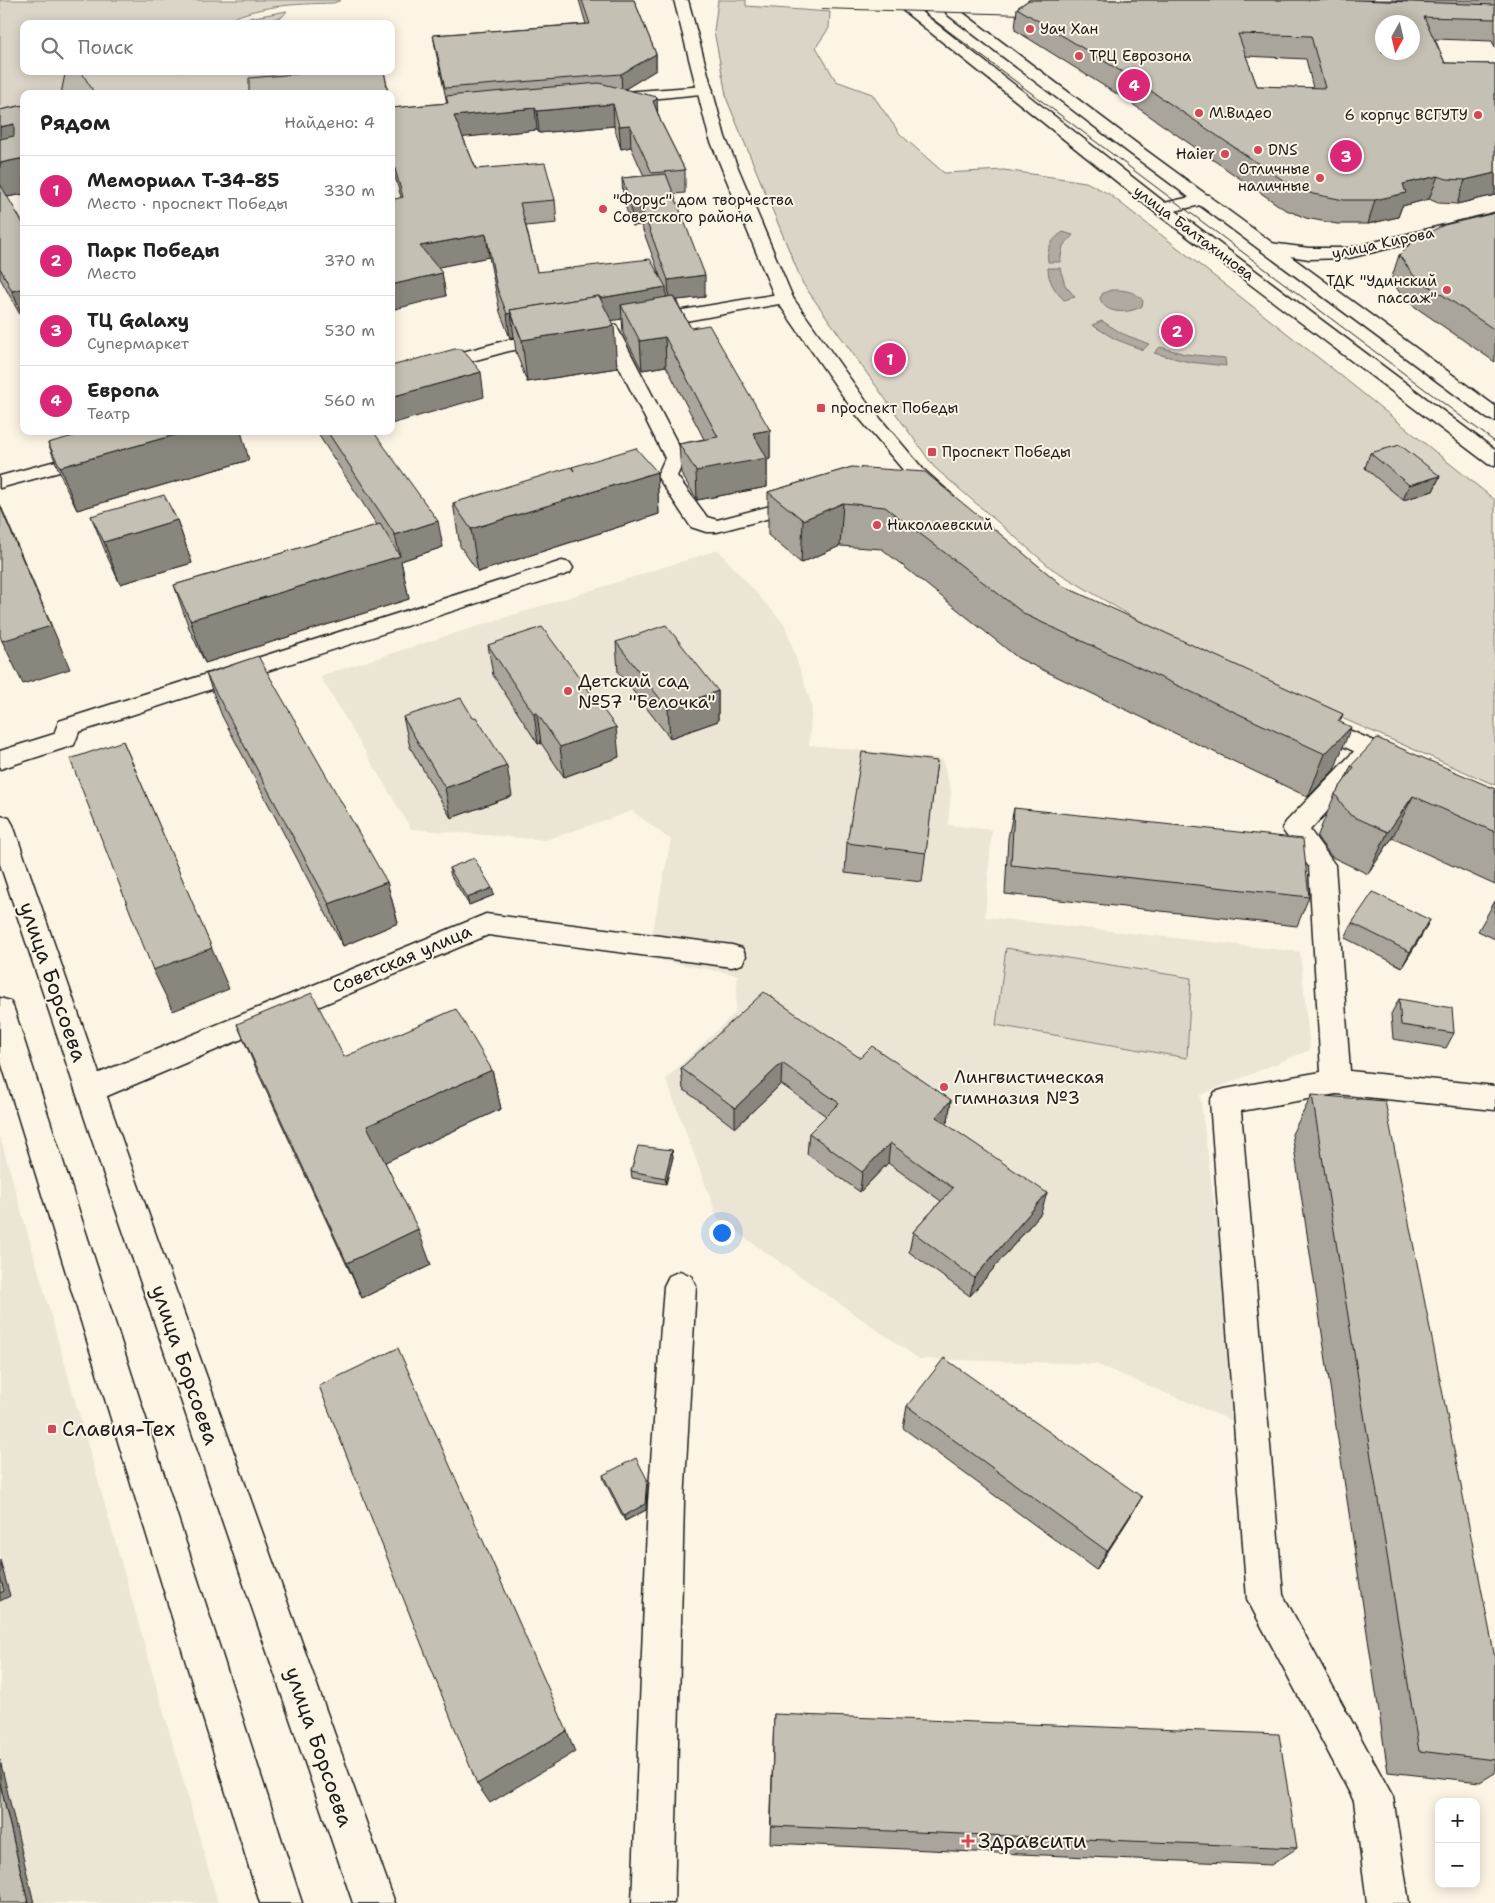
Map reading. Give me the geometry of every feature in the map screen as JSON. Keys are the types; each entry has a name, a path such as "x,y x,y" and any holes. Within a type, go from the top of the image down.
{"street":[{"path":"681,0 717,137 784,298 861,408 916,473 955,508"},
{"path":"822,0 1074,8"},
{"name":"улица Балтахинова","path":"897,0 1162,209 1365,360 1495,460"},
{"name":"улица Балтахинова","path":"944,0 953,12 1495,415"},
{"path":"596,99 706,90"},
{"path":"1162,209 1203,199"},
{"name":"улица Кирова","path":"1270,248 1304,255 1329,255 1495,218"},
{"path":"395,376 508,346 784,298"},
{"path":"590,332 675,458 667,476 698,522 706,526 717,526 821,498"},
{"path":"0,482 114,452"},
{"path":"892,480 916,473"},
{"path":"0,760 65,739 68,727 562,568"},
{"path":"1292,713 1424,773"},
{"path":"1336,1082 1322,865 1295,829 1371,749"},
{"name":"улица Борсоева","path":"0,825 90,1090 374,1903"},
{"name":"Советская улица","path":"90,1090 486,924 732,956"},
{"path":"0,1009 281,1903"},
{"path":"1388,1903 1373,1797 1265,1599 1225,1102 1336,1082 1495,1098"},
{"path":"653,1903 666,1502 680,1286"}],"shaded area":[{"path":"0,0 341,0 334,3 290,5 261,9 229,20 20,20 20,75 385,75 388,89 20,90 20,136 0,140"},
{"path":"718,0 746,0 746,6 830,12 829,28 816,47 836,81 872,94 900,134 944,173 1004,170 1086,182 1109,194 1334,370 1495,500 1495,785 1273,688 1134,618 1051,568 934,467 803,284 727,100 714,31"},
{"path":"287,11 282,17 269,20 245,20"},
{"path":"1063,232 1073,235 1063,246 1060,262 1048,262 1048,252 1051,244"},
{"path":"1048,268 1060,268 1065,285 1075,297 1064,300 1061,297 1051,281"},
{"path":"1111,290 1133,293 1143,301 1142,306 1131,311 1118,311 1107,308 1102,304 1100,298 1103,293"},
{"path":"1102,321 1123,334 1149,344 1143,350 1115,339 1092,325"},
{"path":"1160,347 1185,354 1225,358 1226,366 1189,362 1154,353"},
{"name":"Лингвистическая гимназия №3","path":"718,550 785,625 812,706 809,745 942,759 951,791 948,825 992,830 985,917 1300,952 1310,1050 1200,1095 1230,1326 1235,1422 1096,1364 919,1359 718,1219 666,1079 735,1013 738,975 647,958 671,840 632,811 546,840 411,829 320,676"},
{"path":"1006,948 1191,978 1187,1058 996,1025"},
{"path":"0,1136 218,1903 0,1903"}],"building":[{"path":"582,0 634,0 656,54 621,74 445,88 433,35 590,24"},
{"path":"1029,0 1357,0 1495,5 1495,19 1424,17 1445,63 1495,64 1495,173 1465,180 1447,179 1438,176 1403,184 1406,193 1375,200 1344,200 1313,194 1290,185 1132,78 1017,8","holes":["1238,34 1311,36 1325,88 1257,86"]},
{"path":"65,75 83,75 93,90 62,90"},
{"path":"284,75 385,75 387,87 387,90 249,90 249,78"},
{"path":"599,83 657,97 653,101 661,122 685,170 652,173 630,125 619,126 613,104 537,111 535,108 454,116 476,169 545,163 555,200 520,203 537,272 650,259 666,287 510,310 511,313 507,314 497,288 486,234 420,246 442,273 395,284 395,199 403,197 395,169 395,108 448,103 446,96"},
{"path":"20,106 20,159 0,163 0,139 14,136 14,124 0,127 0,110"},
{"path":"666,174 705,275 668,280 640,204 631,205 622,178"},
{"path":"0,184 20,218 20,289 12,291 0,268"},
{"name":"ТДК \"Удинский пассаж\"","path":"1495,213 1495,330 1414,276 1399,255 1414,240 1444,225"},
{"path":"599,296 614,326 522,340 510,310"},
{"path":"673,296 691,328 709,325 770,430 753,433 767,458 696,471 679,444 718,437 665,337 640,341 621,305"},
{"path":"455,349 462,349 481,372 395,396 395,365"},
{"path":"77,435 175,435 60,467 48,443"},
{"path":"330,435 376,435 438,521 395,535"},
{"path":"1400,445 1440,476 1409,485 1370,453"},
{"path":"636,448 657,472 471,529 453,503 571,467 574,471 572,467"},
{"path":"852,467 925,472 1063,586 1343,714 1338,721 1351,727 1325,754 1026,615 885,507 843,503 803,520 768,492"},
{"path":"164,495 177,520 104,542 91,516"},
{"path":"0,506 51,626 2,641 0,636"},
{"path":"380,524 400,556 190,620 174,585"},
{"path":"666,625 718,691 668,709 616,642"},
{"path":"542,627 616,727 560,747 537,713 534,714 488,645"},
{"path":"258,656 387,882 329,904 206,674"},
{"path":"461,698 473,718 476,717 507,766 445,788 403,717"},
{"path":"1377,738 1495,789 1495,832 1413,796 1388,832 1350,815 1335,794 1354,767 1351,766"},
{"path":"123,741 212,948 153,970 70,759"},
{"path":"862,752 937,761 926,853 847,843"},
{"path":"1014,808 1303,839 1309,897 1011,865"},
{"path":"474,858 492,888 467,898 449,868"},
{"path":"1373,892 1430,920 1410,952 1352,923"},
{"path":"764,992 860,1058 872,1046 951,1100 936,1117 1047,1193 974,1278 913,1232 953,1188 890,1143 862,1172 809,1133 839,1103 782,1063 735,1108 681,1068"},
{"path":"312,993 344,1057 456,1009 492,1070 367,1126 418,1229 347,1263 237,1024"},
{"path":"1399,999 1452,1008 1454,1033 1401,1025"},
{"path":"1312,1095 1385,1101 1495,1658 1495,1760 1419,1751"},
{"path":"638,1146 672,1150 665,1178 631,1171"},
{"path":"398,1348 567,1731 477,1784 319,1386"},
{"path":"944,1358 1142,1497 1107,1551 907,1406"},
{"path":"636,1458 647,1479 645,1504 624,1516 603,1475"},
{"path":"0,1576 4,1591 0,1593"},
{"path":"774,1714 1279,1734 1297,1848 771,1826"},
{"path":"0,1783 28,1903 0,1903"}],"tram line":[{"path":"911,0 922,11 1495,442"}],"place":[{"name":"Уач Хан","path":"1030,29"},
{"name":"ТРЦ Еврозона","path":"1079,56"},
{"name":"Европа","path":"1134,85"},
{"name":"М.Видео","path":"1199,113"},
{"name":"6 корпус ВСГУТУ","path":"1478,115"},
{"name":"DNS","path":"1258,150"},
{"name":"Haier","path":"1225,154"},
{"name":"ТЦ Galaxy","path":"1346,156"},
{"name":"Отличные наличные","path":"1320,178"},
{"name":"\"Форус\" дом творчества Советского района","path":"603,209"},
{"name":"ТДК \"Удинский пассаж\"","path":"1447,290"},
{"name":"Парк Победы","path":"1177,331"},
{"name":"Мемориал Т-34-85","path":"890,359"},
{"name":"проспект Победы","path":"821,408"},
{"name":"Проспект Победы","path":"932,452"},
{"name":"Николаевский","path":"877,525"},
{"name":"Детский сад №57 \"Белочка\"","path":"568,691"},
{"name":"Лингвистическая гимназия №3","path":"944,1087"},
{"name":"Славия-Тех","path":"52,1429"},
{"name":"Здравсити","path":"968,1841"}]}
